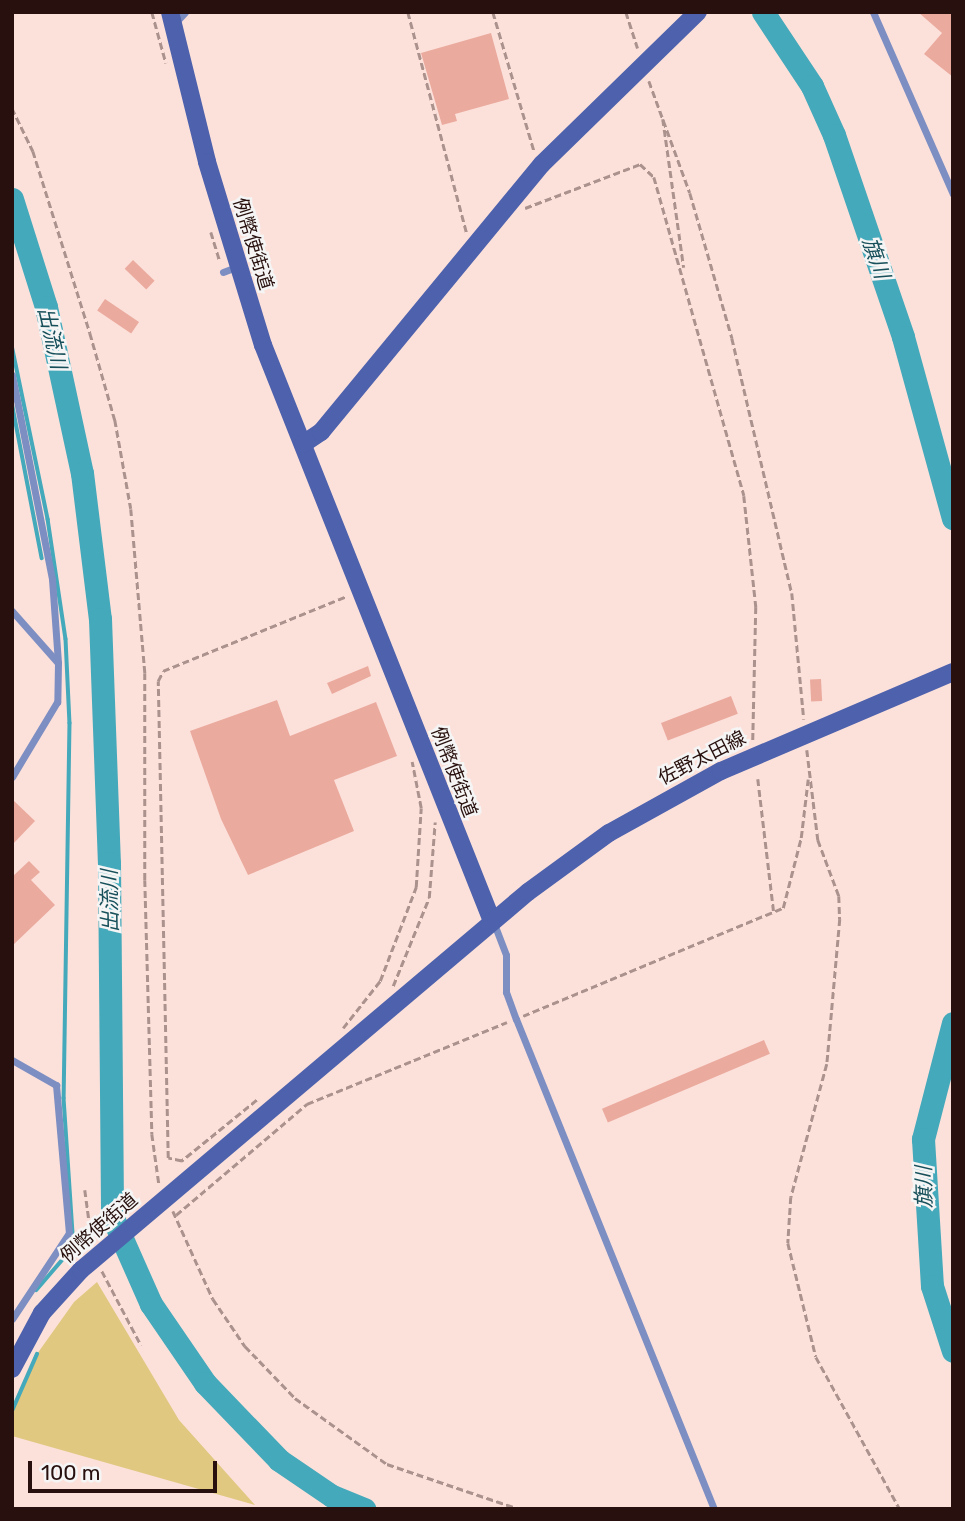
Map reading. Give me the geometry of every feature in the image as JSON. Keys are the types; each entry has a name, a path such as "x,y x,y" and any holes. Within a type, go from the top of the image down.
{"street":[{"path":"303,444 321,432 542,164 698,12"},
{"name":"例幣使街道","path":"13,1361 42,1313 101,1252 492,921 303,444 230,269 176,17"},
{"name":"佐野太田線","path":"492,921 642,814 811,731 953,672"}],"lane":[{"path":"873,12 953,194"},
{"path":"12,375 52,579 58,663 57,702 12,777"},
{"path":"12,611 58,663"},
{"path":"492,921 506,955 506,992 516,1019 714,1509"},
{"path":"12,1060 56,1085 69,1233 12,1319"}],"path":[{"path":"408,12 464,229 475,245"},
{"path":"493,12 542,164"},
{"path":"176,1215 307,1104 774,914 783,908 794,867 809,776 811,731 792,593 732,338 648,59 626,12"},
{"path":"12,108 33,151 94,345 115,420 131,509 145,673 152,1133 163,1200 176,1215 214,1299 245,1346 295,1398 367,1454 519,1509"},
{"path":"663,116 683,268"},
{"path":"505,209 520,210 640,164 654,177 683,268 744,496 756,607 753,740"},
{"path":"263,1095 182,1161 168,1158 158,681 163,671 347,596 352,608"},
{"path":"340,1030 380,981 416,887 421,808 411,759"},
{"path":"809,776 818,840 839,896 840,919 827,1064 791,1197 788,1243 817,1357 900,1509"},
{"path":"758,779 774,914"},
{"path":"391,989 429,898 435,816"}],"shaded area":[{"path":"97,1282 179,1420 255,1505 12,1436 12,1412 37,1354 74,1302"}],"building":[{"path":"918,12 953,12 953,77 924,54 942,33"},
{"path":"491,33 509,99 455,114 457,121 442,125 421,53"},
{"path":"133,260 155,281 146,289 125,269"},
{"path":"105,299 139,322 131,334 97,311"},
{"path":"368,666 371,676 332,694 327,683"},
{"path":"821,679 822,701 811,702 810,680"},
{"path":"731,696 738,714 668,741 661,723"},
{"path":"277,700 290,736 376,702 397,756 334,780 354,831 248,875 221,819 190,731"},
{"path":"12,799 35,821 12,845"},
{"path":"29,861 40,872 31,880 55,905 12,946 12,877"},
{"path":"764,1040 770,1054 608,1123 602,1109"}],"waterway":[{"name":"旗川","path":"763,12 812,86 834,135 903,337 953,518"},
{"name":"出流川","path":"12,199 46,307 82,473 100,619 109,863 112,1216 151,1304 205,1383 279,1460 332,1496 364,1509"},
{"path":"12,345 48,519 66,639 70,723 64,1098 74,1247 37,1290"},
{"path":"12,402 42,558"},
{"name":"旗川","path":"953,1023 923,1139 932,1286 953,1351"},
{"path":"12,1296 12,1305"},
{"path":"12,1411 37,1354"}]}
